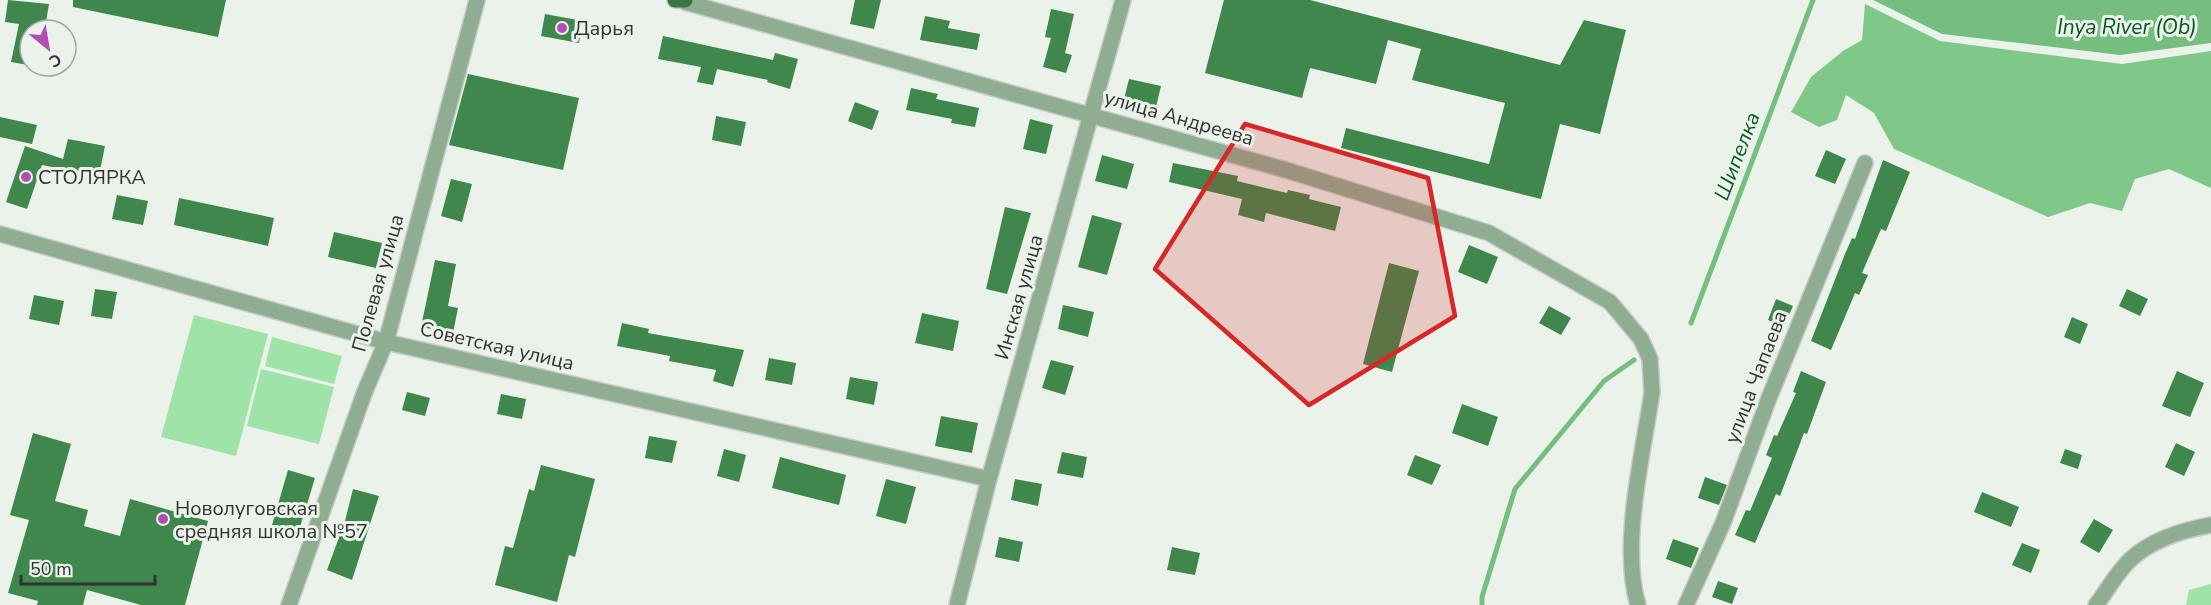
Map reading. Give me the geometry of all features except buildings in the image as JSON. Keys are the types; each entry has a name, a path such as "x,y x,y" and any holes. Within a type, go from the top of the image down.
{"street":[{"name":"Полевая улица","path":"289,605 365,391 386,342 477,0"},
{"name":"Инская улица","path":"957,605 989,479 1124,0"},
{"name":"улица Андреева","path":"682,1 1286,170 1489,233 1610,303 1641,339 1650,359 1652,392 1631,537 1634,593 1638,605"},
{"name":"улица Чапаева","path":"1686,605 1723,523 1769,398 1865,163"},
{"name":"Советская улица","path":"0,234 386,342 989,479"},
{"path":"2096,605 2130,560 2154,544 2187,529 2211,525"}],"highlighted area":[{"path":"1245,124 1428,178 1455,316 1309,405 1155,269"}],"shaded area":[{"path":"1865,4 1940,41 2122,64 2211,51 2211,188 2169,169 2135,179 2122,211 2090,203 2048,217 1894,149 1874,113 1846,95 1837,120 1819,127 1791,112 1811,77 1843,51 1862,40"},
{"path":"194,315 268,334 236,456 161,437"},
{"path":"272,337 342,356 334,384 265,366"},
{"path":"261,369 334,387 319,444 247,426"},
{"path":"2211,584 2211,605 2186,605 2189,590"}],"water":[{"name":"Inya River (Ob)","path":"1873,0 2211,0 2211,43 2120,55 1942,34"}],"waterway":[{"name":"Шипелка","path":"1691,323 1813,0"},
{"name":"Шипелка","path":"1482,605 1482,597 1515,489 1604,381 1634,360"}],"place":[{"name":"Дарья","path":"562,28"},
{"name":"СТОЛЯРКА","path":"26,177"},
{"name":"Новолуговская средняя школа №57","path":"163,519"}]}
